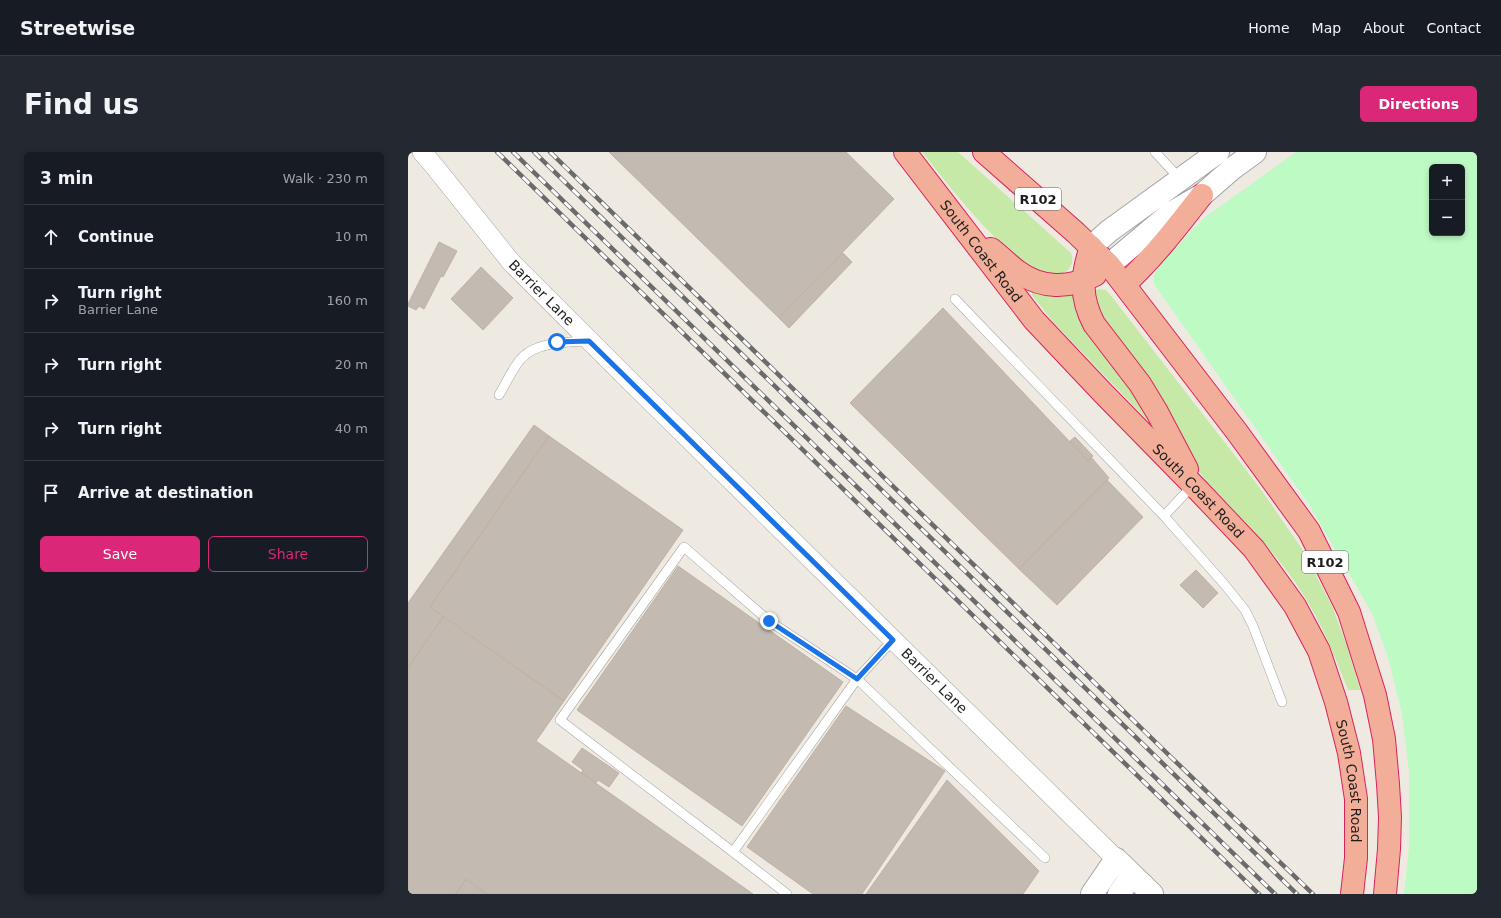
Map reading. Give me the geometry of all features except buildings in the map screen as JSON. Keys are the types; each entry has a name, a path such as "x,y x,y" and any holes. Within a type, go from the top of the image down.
{"highway":[{"name":"South Coast Road","path":"905,152 1034,320 1254,549 1295,606 1319,651 1336,702 1350,753 1355,791 1356,858 1352,894"},
{"name":"R102","path":"984,152 1091,247 1109,265 1237,432 1309,531 1349,612 1375,695 1384,738 1390,817 1385,894"},
{"path":"1125,284 1142,268 1202,195"},
{"path":"961,224 1017,271 1031,280 1043,284 1059,285 1083,282 1109,265"},
{"path":"1091,247 1086,263 1083,282 1086,304 1094,324 1140,384 1157,412 1196,488"}],"street":[{"name":"Barrier Lane","path":"422,152 436,167 511,262 589,341 1152,894"},
{"path":"1091,247 1109,231 1218,152"},
{"path":"1109,265 1171,213 1202,195 1233,168 1255,152"},
{"path":"1092,894 1116,858"},
{"path":"1119,894 1132,875"}],"lane":[{"path":"1155,152 1180,179"},
{"path":"955,299 1164,516 1244,610 1253,626 1282,702"},
{"path":"500,395 520,359 534,350 557,342 589,341"},
{"path":"1164,516 1196,488"},
{"path":"788,894 560,720 684,547 769,621 857,679 1045,858"},
{"path":"732,852 857,679 893,640"}],"green space":[{"path":"922,152 958,152 1071,253 1072,262 1068,270 1060,274 1051,274 1035,269 999,242 981,223"},
{"path":"1296,152 1477,152 1477,894 1404,894 1409,847 1409,771 1402,714 1388,657 1372,613 1308,503 1154,284 1154,275 1163,261 1204,218"},
{"path":"1099,289 1106,290 1112,297 1260,488 1302,549 1332,606 1347,646 1360,690 1348,690 1324,632 1306,599 1285,568 1198,470 1098,313 1094,293"},
{"path":"1032,292 1064,296 1074,294 1080,319 1085,331 1129,384 1154,427 1053,322 1032,295"}],"railway":[{"path":"497,152 1259,894"},
{"path":"513,152 1275,894"},
{"path":"534,152 1297,894"},
{"path":"550,152 1313,894"}],"route":[{"path":"557,342 589,341 893,640 857,679 769,621"}]}
